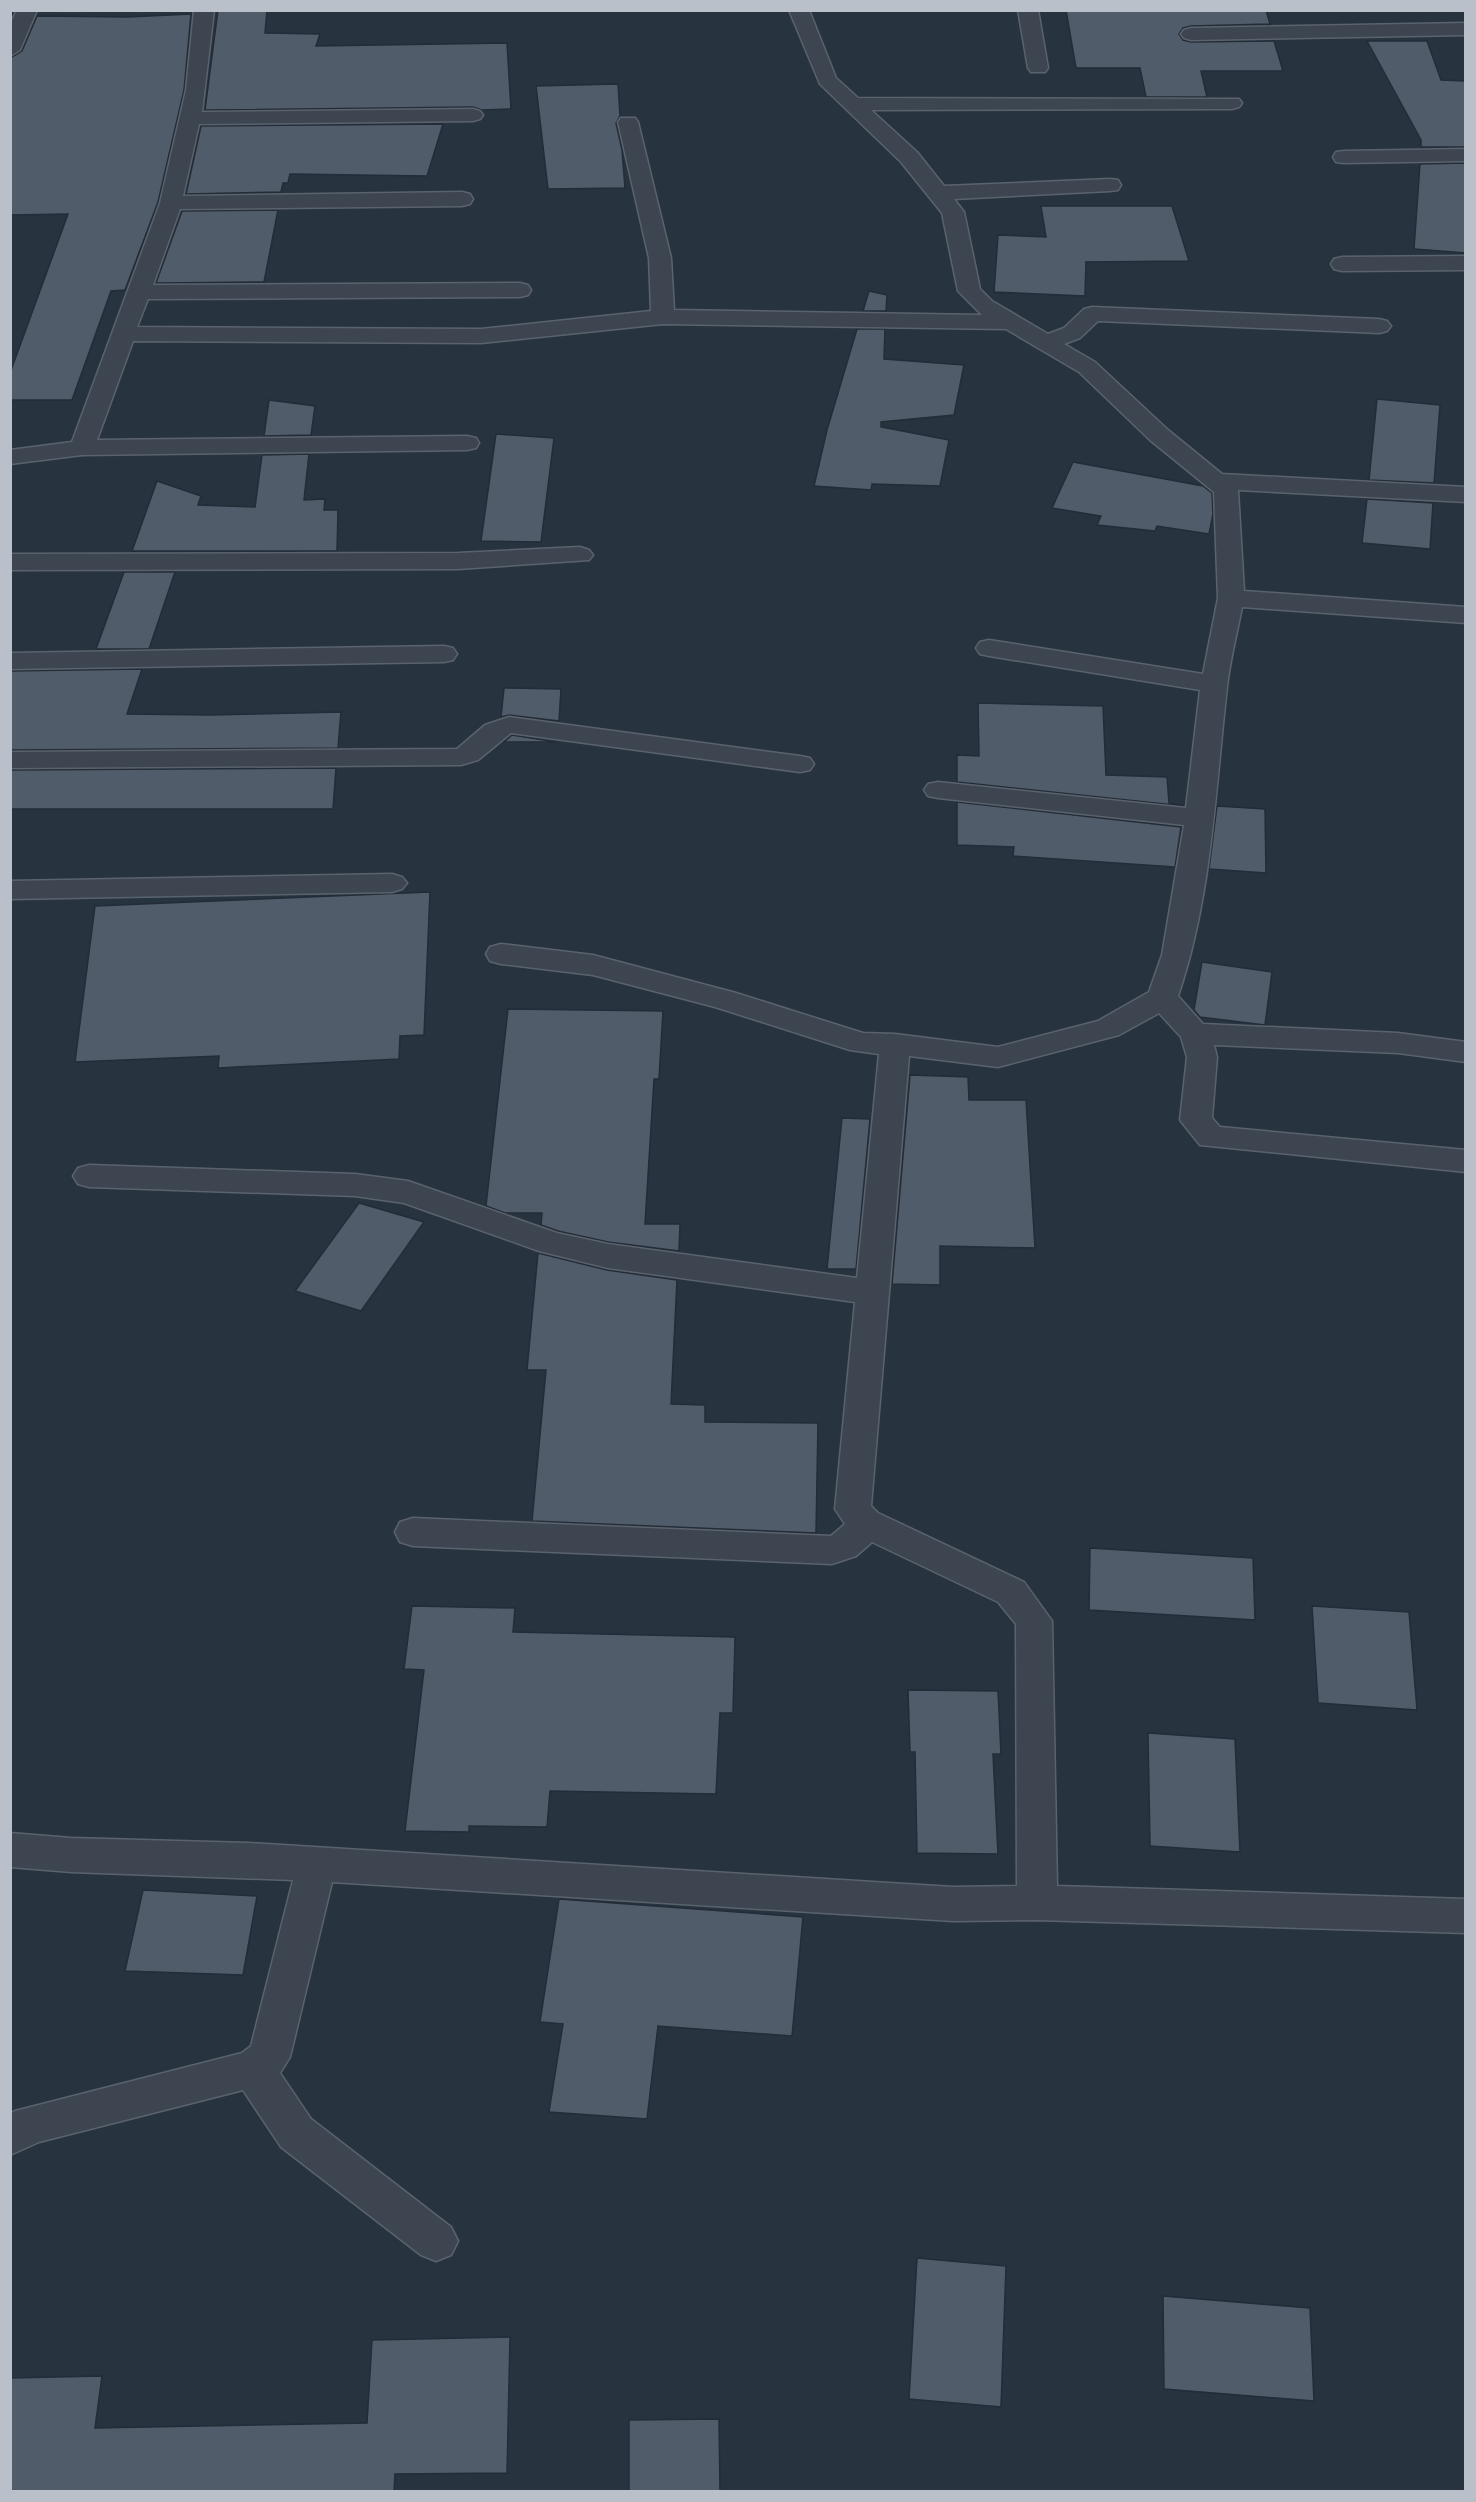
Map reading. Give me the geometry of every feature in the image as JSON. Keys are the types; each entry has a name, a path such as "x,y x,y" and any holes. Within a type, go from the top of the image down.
{"street":[{"path":"10,50 27,10"},
{"path":"82,448 171,203 196,90 204,10"},
{"path":"501,954 593,965 725,1000 861,1042 998,1057 1108,1028 1162,998 1178,955 1199,818 1214,684 1231,598 1226,490 1159,435 1087,367 984,306 969,291 953,212 909,157 827,80 799,10"},
{"path":"1028,10 1038,68"},
{"path":"1191,34 1466,29"},
{"path":"852,104 1232,103"},
{"path":"190,118 473,115"},
{"path":"628,122 660,258 663,317"},
{"path":"1344,157 1466,155"},
{"path":"938,193 1110,186"},
{"path":"171,203 462,199"},
{"path":"1342,264 1466,263"},
{"path":"139,292 520,290"},
{"path":"1047,342 1072,333 1092,314 1379,326"},
{"path":"123,334 481,336 663,317 1010,322"},
{"path":"10,457 82,448 467,443"},
{"path":"1216,481 1466,495"},
{"path":"10,562 458,561 580,555"},
{"path":"1231,598 1466,615"},
{"path":"989,648 1214,684"},
{"path":"10,661 444,654"},
{"path":"10,760 461,757 476,751 493,731 509,725 800,764"},
{"path":"938,789 1199,818"},
{"path":"10,890 392,883"},
{"path":"1162,998 1195,1034 1202,1057 1196,1120 1211,1137 1466,1161"},
{"path":"1195,1034 1388,1042 1466,1052"},
{"path":"895,1044 853,1509 865,1523 1011,1592 1034,1621 1037,1903"},
{"path":"89,1176 355,1185 408,1192 551,1244 608,1256 873,1292"},
{"path":"413,1532 832,1550 843,1548 854,1539 865,1523"},
{"path":"10,1850 71,1855 317,1864 953,1904 1037,1903 1466,1916"},
{"path":"10,2136 30,2125 253,2069 269,2056 317,1864"},
{"path":"253,2069 296,2133 436,2241"}],"building":[{"path":"218,10 267,10 265,33 320,34 316,46 507,43 511,109 482,110 473,107 205,110"},
{"path":"1066,10 1266,10 1270,24 1191,26 1183,28 1179,34 1183,40 1191,42 1274,41 1283,71 1201,71 1207,97 1146,97 1140,68 1076,68"},
{"path":"191,14 184,90 158,202 125,290 111,291 72,400 10,400 10,373 68,214 10,215 10,58 22,51 37,16 128,17"},
{"path":"1367,41 1427,41 1441,80 1466,81 1466,147 1421,147 1421,140"},
{"path":"618,84 620,116 616,123 622,150 625,188 548,189 536,86"},
{"path":"443,124 427,176 290,174 288,183 283,183 281,192 186,194 201,126"},
{"path":"1466,163 1466,253 1414,249 1420,164"},
{"path":"1041,206 1172,206 1189,261 1086,262 1085,296 994,292 998,235 1046,237"},
{"path":"278,210 264,282 156,283 182,211"},
{"path":"869,291 887,295 886,311 863,311"},
{"path":"857,329 885,329 884,359 964,365 954,415 881,422 881,427 949,440 940,486 872,484 871,490 814,486 827,430"},
{"path":"1377,399 1440,405 1434,483 1369,480"},
{"path":"269,400 315,406 311,435 264,436"},
{"path":"496,434 554,438 541,542 481,541"},
{"path":"309,454 304,500 325,499 324,510 338,510 337,551 132,551 157,481 201,496 198,505 255,507 262,455"},
{"path":"1073,462 1203,486 1212,493 1213,514 1209,534 1157,526 1155,531 1097,525 1101,516 1052,508"},
{"path":"1367,499 1433,503 1430,549 1362,543"},
{"path":"124,572 175,572 149,649 96,649"},
{"path":"142,669 127,714 341,712 338,748 10,750 10,671"},
{"path":"504,688 561,689 559,721 509,715 501,717"},
{"path":"978,703 1103,706 1106,775 1167,777 1169,803 1184,806 957,782 957,755 979,756"},
{"path":"512,735 557,742 504,742"},
{"path":"336,768 333,809 10,809 10,770"},
{"path":"957,802 1181,827 1175,867 1013,856 1014,847 957,845"},
{"path":"1217,806 1265,809 1266,873 1209,869"},
{"path":"430,892 424,1035 400,1036 399,1059 218,1068 219,1056 75,1062 95,906"},
{"path":"1202,962 1272,972 1265,1025 1200,1017 1194,1010"},
{"path":"508,1009 663,1011 659,1079 654,1079 645,1224 680,1224 679,1251 608,1242 558,1231 541,1225 542,1213 505,1213 486,1206"},
{"path":"910,1075 968,1077 969,1100 1026,1100 1035,1248 940,1246 940,1285 892,1284"},
{"path":"842,1118 870,1119 856,1269 827,1269"},
{"path":"359,1203 424,1222 361,1311 295,1291"},
{"path":"538,1253 607,1270 677,1280 671,1404 705,1405 705,1422 818,1423 816,1533 532,1521 546,1370 527,1370"},
{"path":"1090,1548 1253,1558 1255,1620 1089,1610"},
{"path":"412,1606 515,1608 513,1632 735,1637 733,1713 720,1713 716,1794 550,1791 547,1827 469,1826 469,1832 405,1831 424,1670 404,1669"},
{"path":"1312,1606 1409,1612 1417,1710 1318,1703"},
{"path":"908,1690 998,1691 1001,1754 993,1754 998,1854 917,1853 915,1752 910,1752"},
{"path":"1148,1733 1235,1739 1240,1852 1150,1846"},
{"path":"143,1890 257,1896 243,1975 125,1971"},
{"path":"559,1899 803,1917 792,2036 658,2026 647,2119 549,2112 563,2024 540,2022"},
{"path":"917,2258 1006,2266 1001,2407 909,2399"},
{"path":"1163,2296 1310,2308 1314,2401 1164,2389"},
{"path":"510,2337 507,2473 395,2474 394,2492 10,2492 10,2378 102,2376 95,2428 367,2423 372,2340"},
{"path":"719,2419 720,2492 629,2492 629,2420"}]}
